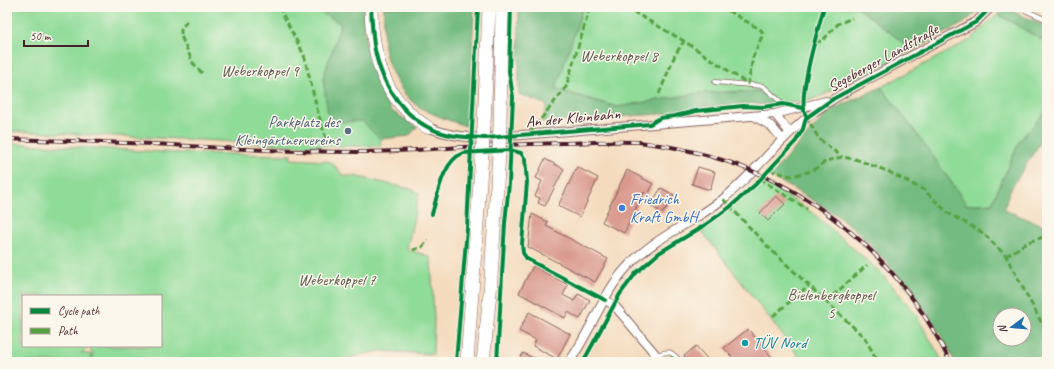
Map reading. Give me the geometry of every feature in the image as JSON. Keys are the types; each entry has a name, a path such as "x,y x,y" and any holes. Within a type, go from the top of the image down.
{"highway":[{"path":"371,7 372,37 375,51 385,79 391,91 405,110 427,126"},
{"path":"467,362 484,125 489,7"},
{"path":"483,362 490,293 499,154 502,7"}],"street":[{"name":"Segeberger Landstraße","path":"569,362 585,337 618,278 637,257 654,243 723,199 806,118 832,99 976,22 991,7"},
{"name":"An der Kleinbahn","path":"427,126 446,134 486,138 775,114 832,99"},
{"path":"775,114 790,134"},
{"path":"754,116 771,126 783,140"},
{"path":"605,300 614,305 656,355"}],"lane":[{"path":"1018,7 1047,20"},
{"path":"715,82 763,86 783,104"},
{"path":"656,355 667,352 672,353 679,360"}],"green space":[{"name":"Weberkoppel 9","path":"7,7 312,7 341,24 323,78 325,92 362,121 380,139 381,146 305,146 7,131"},
{"path":"312,7 363,7 366,46 390,110 417,127 409,136 380,139 362,121 329,123 323,78 341,24"},
{"path":"384,7 474,7 469,127 445,119 421,108 402,90 388,64 384,47"},
{"path":"519,7 583,7 556,89 617,107 700,93 763,91 778,103 726,105 674,113 542,122 547,105 519,94"},
{"name":"Weberkoppel 8","path":"583,7 857,7 913,50 828,93 810,100 778,103 763,91 700,93 617,107 555,89"},
{"path":"857,7 982,7 964,23 913,50"},
{"path":"1003,7 1047,27 1047,43 998,14"},
{"path":"998,14 1047,43 1047,110 1020,140 992,203 967,205 923,142 881,87 970,40"},
{"path":"881,87 923,142 967,205 992,203 1020,140 1047,110 1047,135 1043,138 1010,190 1004,210 1043,225 1047,224 1047,362 955,362 939,332 910,290 855,229 824,207 770,176 829,111"},
{"name":"Weberkoppel 7","path":"7,143 179,153 291,155 290,159 327,161 332,163 344,176 354,176 411,189 419,193 407,249 431,258 434,319 433,354 378,351 330,362 94,362 90,347 81,353 90,354 93,362 7,362"},
{"name":"Bielenbergkoppel 5","path":"762,179 814,214 881,273 914,312 943,362 803,362 701,230"}],"building":[{"path":"545,159 564,169 545,206 538,203 540,198 535,196 542,181 536,178"},
{"path":"577,167 598,178 580,217 558,206"},
{"path":"698,167 715,172 710,190 692,184"},
{"name":"Friedrich Kraft GmbH","path":"627,170 653,184 648,195 644,192 624,233 602,222"},
{"path":"661,188 674,195 663,213 652,207 653,201"},
{"path":"776,196 785,204 768,221 760,213"},
{"path":"532,214 548,222 546,226 608,259 595,282 528,247"},
{"path":"533,266 568,285 563,295 574,301 578,294 590,300 580,319 568,312 565,318 519,293"},
{"path":"529,312 570,334 557,359 533,346 536,340 519,331"},
{"name":"TÜV Nord","path":"748,329 776,362 736,362 724,348"},
{"name":"TÜV Nord","path":"696,346 710,362 689,362 684,356"},
{"path":"523,353 541,362 518,362"}],"railway":[{"path":"7,139 132,143 266,150 359,152 476,146 639,142 690,151 732,163 772,180 809,201 844,226 876,256 904,288 929,324 950,362"}],"marked path":[{"path":"279,7 304,55 318,113 327,142"},
{"path":"530,133 566,87 590,7"},
{"path":"625,7 684,41 748,84 753,57 763,34 761,30 722,7"},
{"path":"815,42 822,41 838,24 852,18"},
{"path":"187,21 181,29 181,36 193,63 202,73"},
{"path":"659,94 675,55 684,41"},
{"path":"806,116 819,139 842,157"},
{"path":"770,169 775,172 791,176 812,171 826,161 842,157 855,159 887,171 924,190 948,213 983,233 1006,256 1047,333"},
{"path":"760,179 807,209"},
{"path":"723,199 768,247 865,338 874,355 882,362"},
{"path":"1006,256 1028,242 1047,236"},
{"path":"413,250 422,247 428,240"},
{"path":"826,302 867,265"},
{"path":"773,316 808,286"},
{"path":"672,353 672,362"},
{"path":"866,362 874,355"}],"cycle path":[{"path":"371,7 375,50 384,77 391,90 399,102 420,122 432,129 451,135 486,138 650,124 660,118 696,111 743,106 763,107 783,104 803,108"},
{"path":"456,362 467,228 478,7"},
{"path":"497,362 505,223 509,184 513,97 509,71 511,7"},
{"path":"805,114 804,92 806,77 824,7"},
{"path":"806,118 833,99 976,22 991,7"},
{"path":"583,362 620,294 636,273 659,253 705,225 730,207 756,184 796,141 803,129 806,118"},
{"path":"432,214 442,179 450,164 456,157 463,153 510,150 521,153 525,159 527,182 522,244 523,253 527,259 605,300"}],"place":[{"name":"Parkplatz des Kleingärtnervereins","path":"348,131"},
{"name":"Friedrich Kraft GmbH","path":"622,208"},
{"name":"TÜV Nord","path":"745,343"}]}
